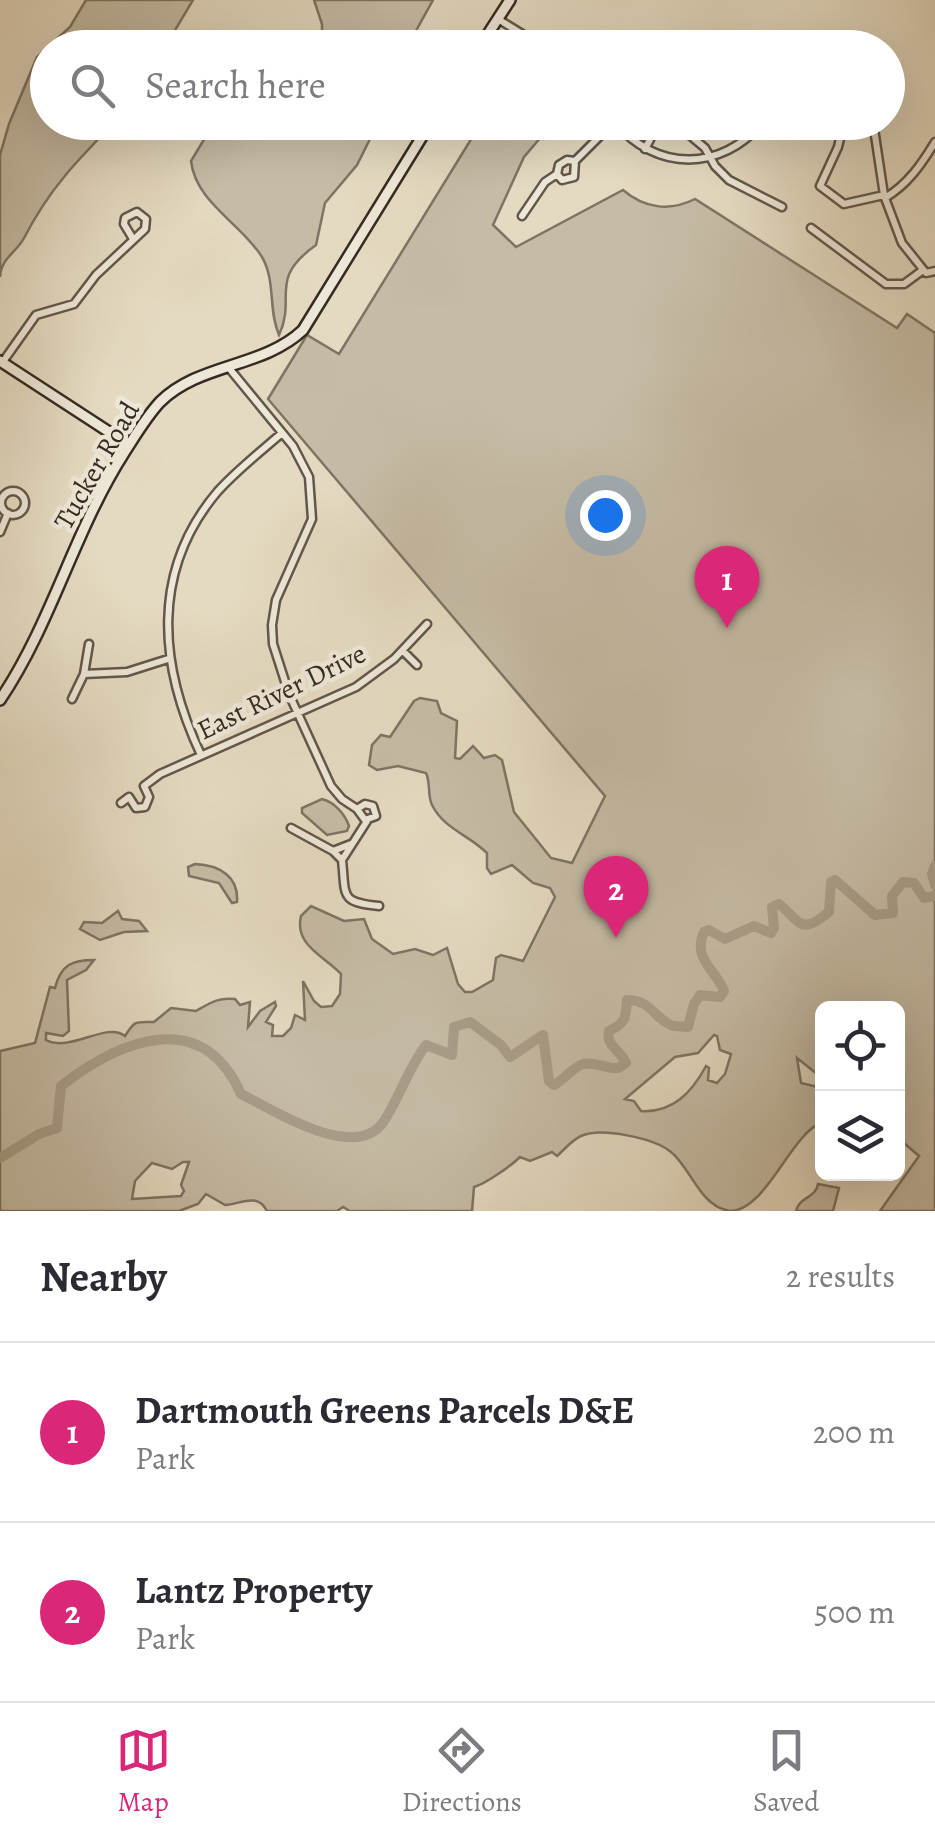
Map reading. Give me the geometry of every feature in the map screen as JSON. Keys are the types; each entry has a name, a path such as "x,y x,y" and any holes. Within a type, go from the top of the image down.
{"main road":[{"path":"491,30 510,0"},
{"name":"Tucker Road","path":"0,700 27,655 99,494 152,412 168,395 282,347 307,325 419,140"},
{"path":"1,362 129,445"}],"street":[{"path":"498,19 516,30"},
{"path":"522,216 563,162 575,161 596,140"},
{"path":"632,140 644,149 677,160 710,158 744,140"},
{"path":"644,149 649,140"},
{"path":"695,140 729,180 782,207"},
{"path":"838,140 821,189 847,204 885,196 908,182 935,142"},
{"path":"811,228 886,284 904,284 928,271 902,243 885,196 876,140"},
{"path":"557,174 562,180 571,180 576,174 575,161"},
{"path":"1,362 36,315 74,304 92,279 133,240"},
{"path":"229,368 302,460 313,498 310,528 280,590 272,618 275,654 334,790 367,821"},
{"path":"200,755 178,701 168,659 169,599 177,566 193,528 223,486 282,433"},
{"path":"0,532 8,514"},
{"name":"East River Drive","path":"120,803 200,755 356,686 402,651 427,624"},
{"path":"72,699 84,674 89,644"},
{"path":"402,651 417,665"},
{"path":"84,674 127,672 168,659"},
{"name":"East River Drive","path":"129,797 136,808 145,807 149,797 144,786"},
{"path":"342,860 367,821 375,816 374,807 364,804 357,809"},
{"path":"291,828 334,851 342,860 347,898 352,903 378,906"},
{"path":"334,851 352,844"}],"shaded area":[{"path":"86,0 193,0 175,30 67,30"},
{"path":"314,0 433,0 416,30 322,30"},
{"path":"30,74 30,140 97,140 53,191 6,260 0,277 0,155"},
{"path":"204,140 370,140 357,165 325,203 316,245 292,268 279,335 262,257 201,189 191,161"},
{"path":"471,140 538,140 524,157 493,225 516,247 623,190 639,201 657,206 676,206 695,199 897,328 907,314 935,333 935,1211 880,1211 905,1181 919,1156 905,1144 905,1001 815,1001 815,1072 797,1058 801,1083 815,1086 815,1127 799,1141 755,1199 743,1208 730,1211 711,1202 678,1159 663,1147 627,1135 601,1133 581,1136 557,1156 552,1152 530,1161 520,1157 474,1187 472,1211 350,1211 343,1207 337,1211 267,1211 254,1200 225,1205 206,1194 198,1204 179,1211 0,1211 0,1051 35,1043 50,987 55,988 64,969 74,963 94,960 86,970 67,980 69,1031 63,1036 46,1033 46,1040 56,1043 108,1032 125,1036 134,1025 154,1022 171,1008 196,1011 214,1001 229,999 240,1005 250,1002 248,1027 260,1011 275,1002 266,1022 273,1025 272,1036 283,1036 295,1015 305,1020 303,981 321,1007 332,1006 340,994 341,974 302,935 301,916 311,906 344,921 364,919 372,939 393,954 415,949 433,955 447,948 458,984 465,992 493,980 496,958 501,955 523,961 555,897 550,888 533,883 512,865 491,874 487,853 437,813 426,773 398,766 377,770 369,765 372,745 381,735 390,737 414,701 437,701 441,713 457,721 455,758 460,759 473,746 484,758 495,755 502,760 514,812 551,858 572,863 605,796 268,399 307,335 339,354","holes":["714,1035 720,1050 731,1054 725,1074 717,1083 708,1080 706,1066 688,1092 663,1108 641,1111 634,1101 625,1099 675,1057 698,1053","189,1162 181,1196 132,1199 135,1181 152,1163 172,1169"]},
{"path":"322,799 342,813 349,826 347,831 327,835 302,813 302,808"},
{"path":"195,864 226,874 235,886 237,902 232,903 219,883 189,876 188,867"},
{"path":"118,911 122,919 139,921 147,931 124,932 100,940 80,929 84,922 102,923"},
{"path":"818,1184 839,1188 833,1211 796,1211 814,1192"}],"waterway":[{"path":"935,866 935,885"},
{"path":"0,1158 39,1134 57,1128 61,1086 109,1055 158,1040 182,1041 205,1049 224,1067 241,1094 314,1130 335,1136 371,1133 384,1121 426,1045 452,1055 454,1027 470,1022 501,1045 510,1057 543,1035 549,1081 554,1085 583,1064 618,1068 626,1063 608,1036 624,1019 627,1000 647,1006 671,1025 688,1027 700,995 720,997 724,991 703,957 704,932 709,930 725,939 754,926 771,933 772,907 779,904 801,924 812,923 829,912 831,882 835,880 875,915 893,913 892,896 903,882 914,883 924,898 935,896"}],"place":[{"name":"Dartmouth Greens Parcels D&E","path":"727,628"},
{"name":"Lantz Property","path":"616,938"}]}
